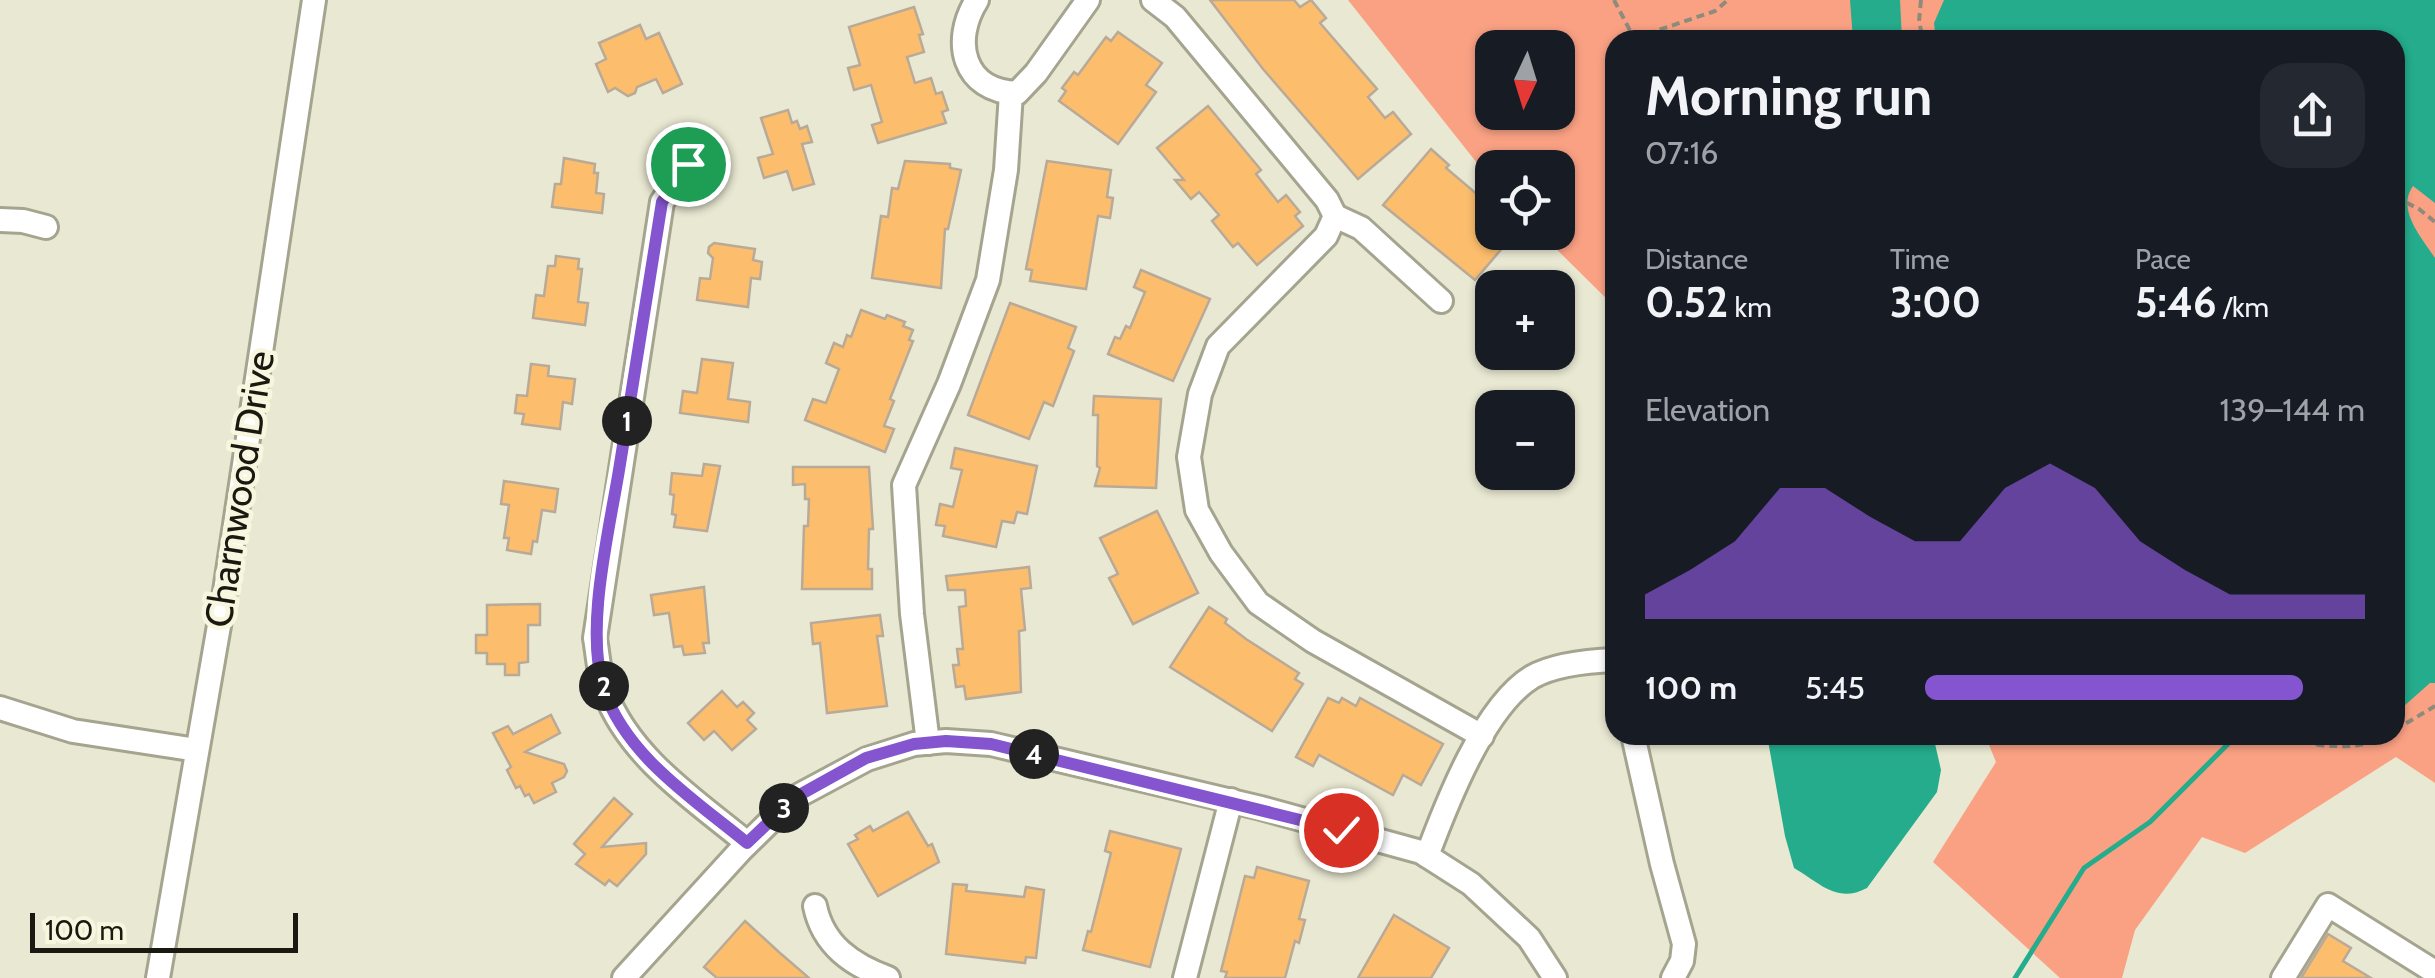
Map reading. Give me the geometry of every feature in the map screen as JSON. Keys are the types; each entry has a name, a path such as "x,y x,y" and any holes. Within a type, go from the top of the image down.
{"street":[{"name":"Charnwood Drive","path":"158,978 225,590 314,0"},
{"path":"977,0 966,17 961,42 971,71 996,92 1017,93 1036,74 1088,0"},
{"path":"1153,0 1175,17 1240,94 1327,200 1335,216 1361,228 1441,301"},
{"path":"928,743 912,614 904,485 949,384 988,280 1006,170 1011,92"},
{"path":"688,164 662,202 595,638 604,690 628,736 670,779 747,843"},
{"path":"1335,216 1326,236 1218,346 1200,394 1190,456 1197,510 1221,553 1258,602 1314,641 1482,736"},
{"path":"0,220 23,220 46,227"},
{"path":"1427,856 1449,796 1482,736 1507,701 1532,677 1585,662 1605,661"},
{"path":"0,708 73,731 197,750"},
{"path":"624,978 747,843 794,798 866,758 928,743 991,744 1231,800 1427,856 1471,884 1529,938 1555,978"},
{"path":"1636,745 1684,944 1682,961 1673,978"},
{"path":"1184,978 1231,800"},
{"path":"2283,978 2328,905 2435,972"},
{"path":"815,906 819,928 836,948 860,968 888,978"}],"path":[{"path":"1614,0 1630,30"},
{"path":"1661,30 1715,11 1728,0"},
{"path":"1920,30 1922,0"},
{"path":"2405,202 2435,222"},
{"path":"2405,724 2435,706"},
{"path":"2318,745 2370,745"}],"shaded area":[{"path":"1348,0 2435,0 2435,783 2396,757 2245,853 2202,837 2135,930 2122,978 2060,978 1933,862 1996,762 1989,745 2405,745 2405,30 1605,30 1605,297 1557,250 1575,250 1575,150 1475,150 1475,161"}],"water":[{"path":"1850,0 1900,0 1902,30 1852,30"},
{"path":"1944,0 2435,0 2435,203 2413,186 2407,204 2412,223 2435,258 2435,683 2405,705 2405,30 1935,30"},
{"path":"1769,745 1935,745 1941,770 1937,792 1867,888 1838,893 1794,868"}],"building":[{"path":"1210,0 1294,0 1300,7 1311,0 1326,18 1320,23 1377,89 1368,97 1385,118 1393,112 1411,134 1358,179 1263,69"},
{"path":"914,7 924,52 907,57 915,83 931,78 936,94 942,92 948,110 942,112 946,123 878,143 872,125 882,122 871,85 854,90 848,68 860,65 849,27"},
{"path":"640,25 646,39 659,33 682,84 663,93 656,79 637,87 628,96 615,88 608,92 596,64 606,59 599,43"},
{"path":"1118,32 1162,63 1146,85 1156,92 1118,144 1059,101 1066,91 1062,88 1074,72 1078,75 1106,37 1111,41"},
{"path":"1208,106 1261,170 1256,174 1278,202 1286,195 1300,212 1295,216 1303,226 1257,265 1238,243 1233,247 1212,221 1219,215 1199,192 1191,199 1175,180 1184,180 1157,148"},
{"path":"788,110 792,123 797,121 800,129 807,126 812,142 802,144 814,184 793,190 787,171 764,178 758,158 773,154 761,118"},
{"path":"1431,149 1475,192 1475,250 1501,250 1484,270 1475,270 1475,280 1383,205"},
{"path":"564,158 595,164 596,193 604,194 602,213 552,207 555,184 561,184"},
{"path":"905,161 950,164 950,168 961,170 945,229 941,288 872,278 881,216 888,217 892,188 898,189"},
{"path":"1047,161 1111,170 1107,197 1113,198 1110,218 1098,216 1086,289 1030,281 1032,270 1026,269"},
{"path":"714,243 755,249 753,260 762,262 760,279 751,278 748,307 697,300 700,278 710,279 713,258 708,253"},
{"path":"556,256 579,259 578,269 582,269 578,302 588,303 585,325 533,318 536,295 544,296 548,266 555,266"},
{"path":"1141,270 1210,299 1173,381 1108,354 1115,337 1120,339 1126,326 1130,328 1145,292 1134,287"},
{"path":"1010,303 1076,327 1068,348 1074,351 1053,406 1044,402 1029,439 968,415"},
{"path":"861,310 885,319 887,315 913,330 909,340 913,341 890,399 894,401 884,426 894,429 885,452 805,420 813,399 826,403 839,369 826,363 834,343 843,347 847,335 851,337"},
{"path":"702,359 733,363 728,399 750,402 748,422 680,413 683,391 697,393"},
{"path":"531,364 549,366 548,376 575,379 572,404 563,402 560,429 522,424 524,414 515,413 517,395 527,396"},
{"path":"1094,396 1161,399 1156,488 1095,486 1100,468"},
{"path":"955,448 1037,466 1027,514 1017,512 1014,523 1002,521 996,547 943,536 945,526 936,525 940,504 953,507 962,470 951,468"},
{"path":"704,464 720,466 707,531 674,527 672,473 702,476"},
{"path":"793,467 869,467 873,529 869,529 868,569 872,569 872,589 802,589 809,499 805,499 805,484 793,485"},
{"path":"504,481 558,489 555,512 542,510 531,554 507,550 509,538 504,538 509,505 501,504"},
{"path":"1157,511 1198,593 1133,624 1109,578 1118,574 1100,538"},
{"path":"1029,567 1031,588 1021,589 1025,630 1019,631 1021,692 966,699 964,686 956,687 953,665 959,665 957,649 963,649 959,607 966,606 965,590 948,590 946,576"},
{"path":"704,587 709,643 703,643 705,653 684,655 682,646 674,647 669,613 654,615 651,595"},
{"path":"540,604 540,625 528,625 528,662 519,663 519,675 505,675 505,664 487,664 487,653 476,653 476,635 487,635 487,605"},
{"path":"1209,607 1246,639 1299,673 1295,679 1303,684 1272,731 1170,667"},
{"path":"880,615 883,636 877,636 887,706 827,713 820,643 813,644 811,623"},
{"path":"722,691 737,707 743,702 754,713 747,720 756,729 732,750 714,731 704,740 688,723"},
{"path":"1328,698 1339,703 1342,698 1356,706 1360,698 1443,744 1421,785 1403,775 1393,795 1319,755 1313,766 1296,757"},
{"path":"551,715 560,733 525,752 564,764 567,771 552,783 556,792 534,803 520,786 516,788 507,770 511,767 493,733 508,726 513,734"},
{"path":"614,798 632,814 602,847 646,843 646,854 617,886 609,880 605,885 576,864 585,854 574,844"},
{"path":"908,812 928,846 932,844 939,862 878,896 848,844 870,826 873,831"},
{"path":"1110,831 1181,849 1150,967 1083,950 1111,853 1105,851"},
{"path":"1257,867 1309,881 1299,919 1305,920 1299,943 1295,941 1285,978 1225,978 1227,972 1221,971 1245,876 1254,878"},
{"path":"953,884 967,885 966,891 1024,897 1026,887 1044,890 1036,958 1026,957 1025,963 946,954"},
{"path":"1394,915 1449,948 1431,978 1358,978"},
{"path":"745,921 809,978 717,978 704,967"},
{"path":"2328,934 2351,948 2343,961 2371,978 2301,978"}],"waterway":[{"path":"2015,978 2084,868 2150,822 2227,745"}],"route":[{"path":"688,164 662,202 595,638 604,690 628,736 670,779 747,843 794,798 866,758 914,744 991,744 1341,830"}]}
